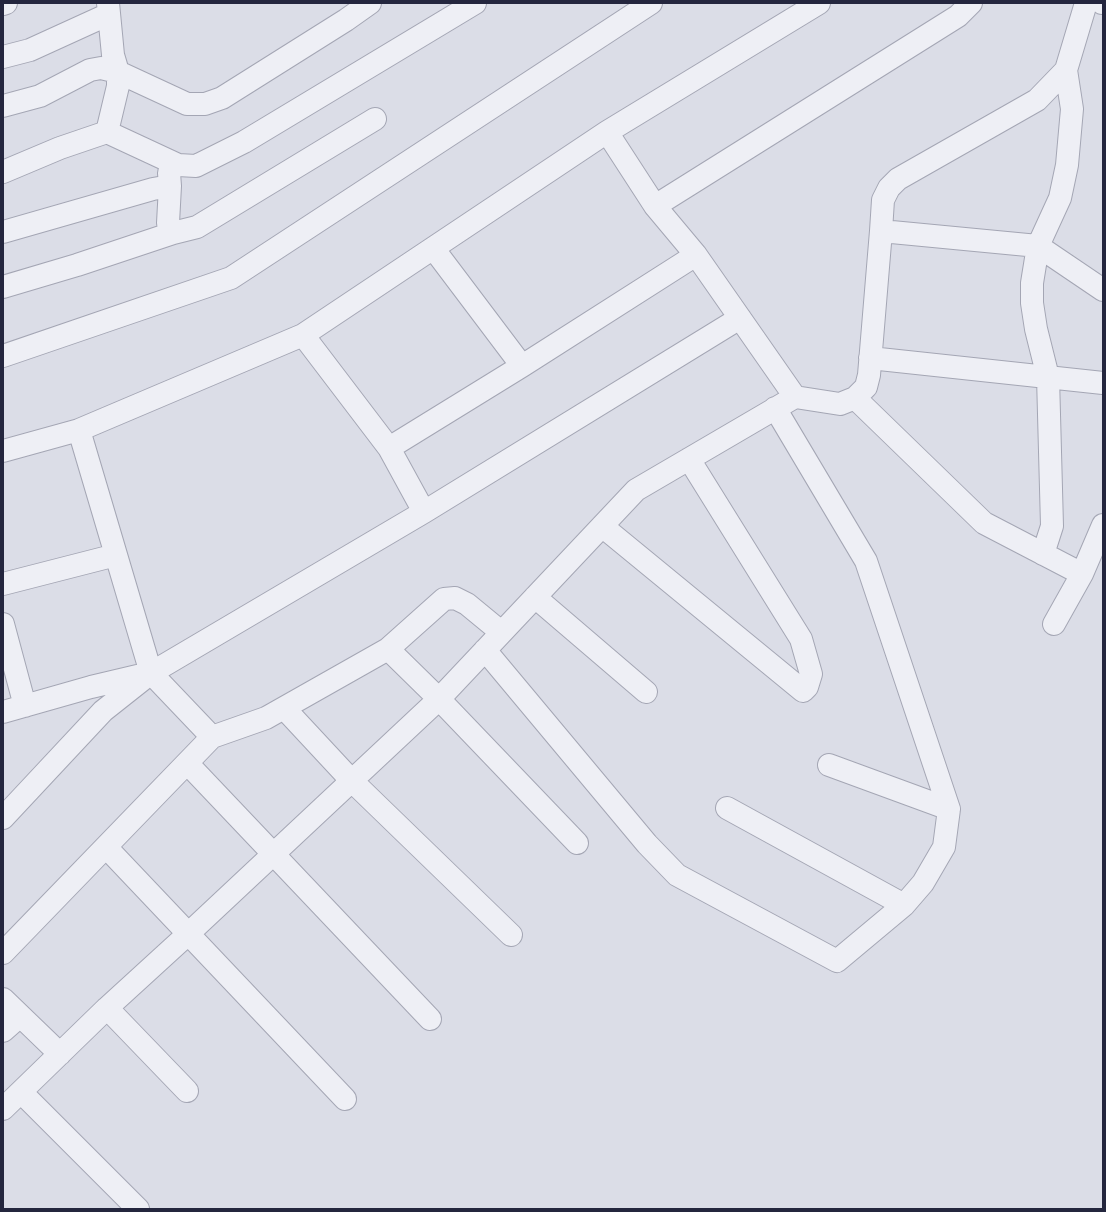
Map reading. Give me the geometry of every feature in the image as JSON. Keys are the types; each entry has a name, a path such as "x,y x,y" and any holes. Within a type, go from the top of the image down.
{"street":[{"path":"3,106 40,96 90,70 101,68 118,72 187,104 205,104 222,98 346,20 370,3"},
{"path":"3,172 60,148 107,132 169,162 178,165 196,166 244,142 475,3"},
{"path":"3,355 230,278 651,3"},
{"path":"3,451 79,430 304,335 607,132 819,3"},
{"path":"655,206 958,16 971,3"},
{"path":"1043,554 1052,526 1048,377 1036,329 1032,303 1032,283 1038,246 1060,198 1067,165 1072,109 1066,70 1086,3"},
{"path":"3,56 30,50 108,8 113,55 118,72 118,86 107,132"},
{"path":"3,1109 107,1008 439,698 636,490 795,397 840,404 855,398 866,388 869,375 881,231 882,200 889,188 898,179 1037,100 1066,70"},
{"path":"3,287 77,265 173,233 197,227 375,119"},
{"path":"607,132 655,206 696,256 795,397"},
{"path":"169,162 170,186 168,222 173,233"},
{"path":"3,232 154,189 170,186"},
{"path":"881,231 1038,246 1103,290"},
{"path":"433,248 522,366"},
{"path":"389,448 696,256"},
{"path":"3,818 103,711 151,673 424,512 740,318"},
{"path":"304,335 389,448 424,512"},
{"path":"870,358 1103,383"},
{"path":"855,398 984,523 1082,574"},
{"path":"485,650 647,844 677,875 837,961 904,905 923,883 944,847 949,809 929,745 866,561 775,408"},
{"path":"79,430 151,673 212,737"},
{"path":"602,526 803,691 807,687 811,674 801,639 689,459"},
{"path":"1054,624 1082,574 1103,525"},
{"path":"3,584 116,555"},
{"path":"535,597 646,692"},
{"path":"3,953 212,737 266,718 388,649 444,598 455,598 467,604 501,632"},
{"path":"3,624 25,706"},
{"path":"388,649 439,698 577,843"},
{"path":"3,712 91,686 151,673"},
{"path":"284,708 351,780 511,935"},
{"path":"187,763 430,1019"},
{"path":"829,765 949,809"},
{"path":"727,808 904,905"},
{"path":"106,847 345,1099"},
{"path":"3,999 60,1054"},
{"path":"107,1008 187,1090"},
{"path":"3,1032 20,1016"},
{"path":"21,1092 138,1209"}]}
